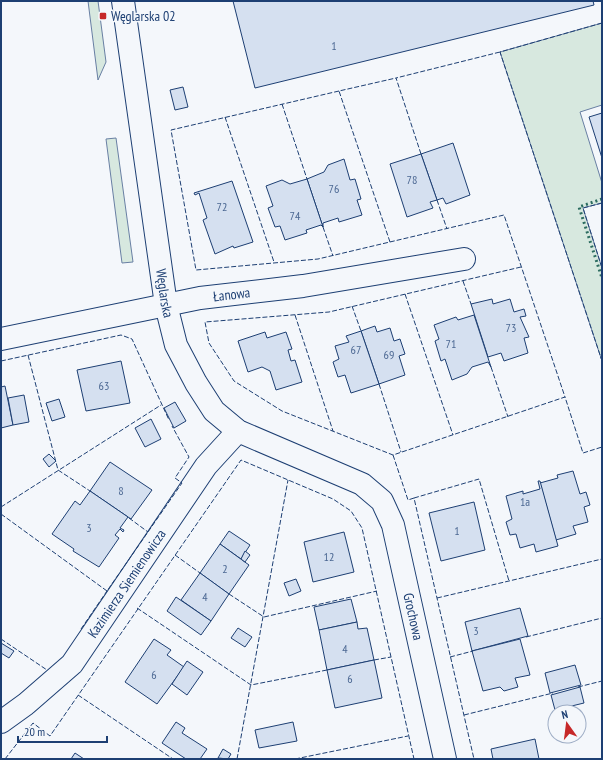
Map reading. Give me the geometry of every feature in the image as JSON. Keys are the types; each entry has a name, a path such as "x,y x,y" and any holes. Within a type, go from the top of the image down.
{"street":[{"name":"Węglarska","path":"123,1 166,305 176,345 196,384 214,410 238,431 362,484"},
{"name":"Łanowa","path":"1,340 200,298 303,286 464,259"},
{"name":"Kazimierza Siemienowicza","path":"1,722 26,704 72,664 206,466 238,431"},
{"name":"Grochowa","path":"362,484 382,501 393,525 445,759"}],"shaded area":[{"path":"88,1 98,1 106,62 98,80"},
{"path":"602,23 602,105 580,112 602,183 602,203 583,208 602,268 602,361 500,52"},
{"path":"116,138 133,262 122,263 106,139"}],"building":[{"path":"233,1 593,1 594,5 255,88"},
{"path":"183,87 188,107 175,110 170,90"},
{"path":"602,113 602,158 589,117"},
{"path":"453,143 470,195 446,204 443,198 437,200 421,154"},
{"path":"421,154 437,200 430,202 433,208 407,217 390,164"},
{"path":"344,159 350,180 355,179 361,199 357,200 362,215 339,222 338,218 323,223 323,227 307,179 324,172 328,165"},
{"path":"307,179 323,227 321,225 306,230 307,233 285,240 280,226 275,227 268,208 273,206 266,186 282,180 290,184"},
{"path":"232,181 253,242 234,248 233,246 215,254 203,220 207,218 199,193 195,195 194,193"},
{"path":"492,299 493,304 510,299 514,312 524,309 526,316 520,317 529,337 524,338 528,353 504,361 501,353 488,357 471,304"},
{"path":"474,315 491,367 488,362 472,367 467,374 452,380 445,359 441,361 435,341 439,339 434,325 456,317 458,320"},
{"path":"375,326 377,332 390,328 394,341 400,339 405,354 399,356 405,375 379,384 361,331"},
{"path":"361,331 379,384 351,393 345,375 338,377 333,362 339,359 335,346 349,342 346,336"},
{"path":"265,332 267,338 286,332 292,349 288,350 291,361 295,360 302,382 276,390 270,371 262,367 248,372 238,341"},
{"path":"121,361 130,403 86,411 77,370"},
{"path":"5,386 13,425 1,428 1,387"},
{"path":"24,395 29,422 13,425 8,398"},
{"path":"59,399 65,417 52,421 46,403"},
{"path":"175,402 186,421 174,428 164,408"},
{"path":"151,419 161,439 145,447 135,428"},
{"path":"49,454 56,461 49,467 43,459"},
{"path":"110,462 152,490 131,519 90,491"},
{"path":"573,471 580,494 586,492 590,505 584,507 588,522 573,526 576,534 556,540 540,483 558,478 557,475"},
{"path":"538,481 540,481 558,546 536,552 534,544 520,548 516,534 510,535 506,522 512,519 506,496 523,491 523,494 540,489"},
{"path":"90,491 128,517 120,528 124,530 123,532 120,529 115,535 119,538 99,567 73,551 74,549 52,534 75,501 80,505"},
{"path":"474,502 485,550 441,561 429,513"},
{"path":"229,531 250,545 241,559 220,544"},
{"path":"344,532 354,572 313,582 304,542"},
{"path":"220,544 249,565 229,594 200,573"},
{"path":"245,551 250,555 245,562 241,559"},
{"path":"200,573 229,594 211,621 181,600"},
{"path":"296,579 301,591 289,596 284,583"},
{"path":"176,597 211,621 201,635 167,611"},
{"path":"351,599 357,622 319,630 314,607"},
{"path":"520,608 528,636 472,651 465,622"},
{"path":"357,622 358,629 367,628 374,660 327,670 319,630"},
{"path":"238,628 252,637 245,647 231,638"},
{"path":"154,639 171,650 167,655 184,667 157,704 125,682"},
{"path":"520,639 530,675 515,678 518,687 504,691 500,687 483,691 472,651"},
{"path":"1,643 14,651 9,658 1,653"},
{"path":"374,660 382,698 335,708 327,670"},
{"path":"187,661 203,672 187,695 172,684"},
{"path":"575,665 581,685 550,693 545,673"},
{"path":"580,687 584,703 553,704 551,695"},
{"path":"176,722 185,728 182,733 207,749 200,759 186,759 162,743"},
{"path":"293,722 297,741 259,748 255,730"},
{"path":"535,739 539,759 493,759 491,749"},
{"path":"223,749 231,754 228,759 218,758"},
{"path":"75,753 84,759 71,759"}],"hedge":[{"path":"602,199 579,207 602,278"}],"fence":[{"path":"602,23 500,52 602,361"},
{"path":"421,154 396,78 500,52"},
{"path":"390,242 339,91 396,78"},
{"path":"339,91 171,130 196,270 318,259 504,215 565,397"},
{"path":"282,104 307,179"},
{"path":"225,117 274,262"},
{"path":"437,200 447,229"},
{"path":"602,203 583,208 602,268"},
{"path":"323,227 333,256"},
{"path":"521,267 329,312 205,322 209,343 234,381 282,411 393,455 565,397 583,453 602,447"},
{"path":"463,281 471,304"},
{"path":"405,294 453,435"},
{"path":"352,306 361,331"},
{"path":"295,315 333,431"},
{"path":"1,361 121,335 132,339 169,420"},
{"path":"28,355 58,470 90,491"},
{"path":"491,367 508,417"},
{"path":"379,384 401,452"},
{"path":"1,507 161,405"},
{"path":"1,514 107,591 182,483 175,478 189,457 172,426"},
{"path":"393,455 408,500 414,498 474,759"},
{"path":"5,759 33,723 50,736 241,460 333,499 351,511 362,528 414,759"},
{"path":"414,498 479,479 509,581"},
{"path":"237,759 288,480"},
{"path":"129,518 148,532"},
{"path":"175,555 200,573"},
{"path":"437,598 602,559"},
{"path":"81,629 107,591"},
{"path":"229,594 264,617 377,591"},
{"path":"137,608 251,685 327,670"},
{"path":"526,637 602,618"},
{"path":"1,639 47,670"},
{"path":"450,657 473,651"},
{"path":"374,660 391,657"},
{"path":"578,687 602,681"},
{"path":"464,715 553,693"},
{"path":"78,695 173,759"},
{"path":"295,759 408,736"}],"place":[{"name":"Węglarska 02","path":"103,16"}]}
